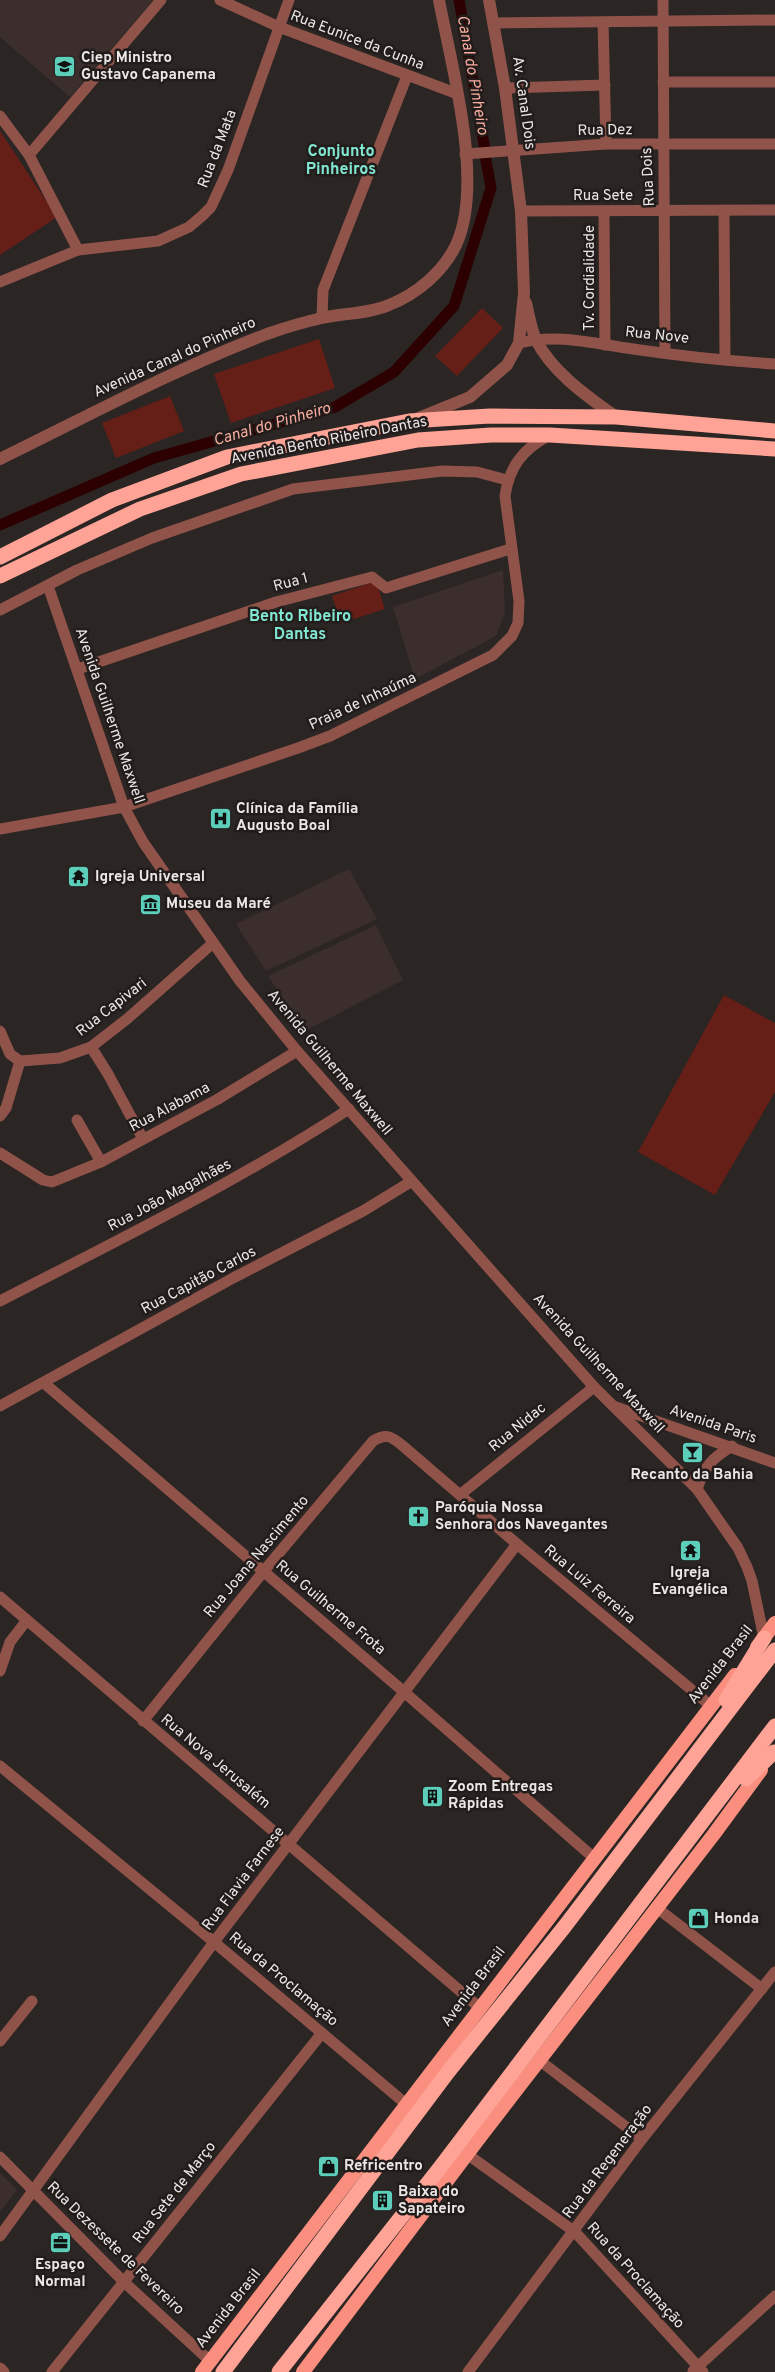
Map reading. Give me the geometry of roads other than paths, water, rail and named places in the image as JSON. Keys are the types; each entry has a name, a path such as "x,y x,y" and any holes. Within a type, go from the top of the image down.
{"highway":[{"name":"Avenida Bento Ribeiro Dantas","path":"0,557 112,500 227,457 409,421 490,416 616,417 775,431"},
{"name":"Avenida Bento Ribeiro Dantas","path":"0,576 140,509 241,474 418,440 491,435 550,435 770,449"},
{"name":"Avenida Brasil","path":"206,2367 775,1623"},
{"path":"680,1775 764,1638"},
{"path":"223,2372 448,2072 565,1926 775,1650"},
{"path":"279,2372 670,1867 775,1726"},
{"path":"670,1867 695,1844 752,1770 775,1752"},
{"path":"303,2372 775,1752"},
{"path":"290,2372 335,2313 349,2284"}],"street":[{"path":"29,155 161,0"},
{"name":"Rua Eunice da Cunha","path":"220,0 279,27 458,94"},
{"name":"Rua da Mata","path":"0,282 78,250 158,241 189,227 211,207 228,170 289,0"},
{"name":"Avenida Canal do Pinheiro","path":"0,459 184,369 268,334 322,318 370,311 387,306 420,289 435,274 456,245 462,228 466,186 465,154 458,94 439,0"},
{"name":"Av. Canal Dois","path":"489,0 514,149 520,211 524,294"},
{"name":"Rua Dois","path":"663,0 664,82 662,146 666,211 666,352"},
{"path":"494,23 775,20"},
{"path":"603,22 606,144"},
{"path":"322,318 323,290 407,76"},
{"path":"664,82 775,82"},
{"path":"505,88 605,85"},
{"path":"0,116 29,155 78,250"},
{"name":"Rua Dez","path":"465,154 514,149 606,144 662,146 775,144"},
{"path":"724,210 725,358"},
{"name":"Rua Sete","path":"520,211 775,210"},
{"name":"Tv. Cordialidade","path":"604,211 605,345"},
{"path":"524,294 536,339 556,368 616,417"},
{"path":"409,421 470,396 507,365 519,344 524,294"},
{"name":"Rua Nove","path":"519,344 536,339 566,339 775,364"},
{"name":"Praia de Inhaúma","path":"0,829 124,807 330,736 493,655 512,636 518,623 519,601 510,549 505,496 507,480 519,457 527,449 550,435"},
{"path":"0,610 77,570 152,538 293,489 442,471 477,472 507,480"},
{"name":"Rua 1","path":"78,669 276,602 372,577 386,588 510,549"},
{"name":"Avenida Guilherme Maxwell","path":"48,586 124,807 143,842 240,981 297,1051 594,1387 697,1489 738,1548 747,1568 752,1581 764,1638"},
{"name":"Rua Capivari","path":"20,1062 60,1058 91,1047 127,1019 213,942"},
{"path":"0,1031 10,1054 20,1062 6,1108 0,1116"},
{"path":"91,1047 108,1074 143,1139"},
{"name":"Rua Alabama","path":"0,1153 43,1180 52,1182 101,1162 218,1099 297,1051"},
{"name":"Rua João Magalhães","path":"0,1302 210,1192 349,1109"},
{"path":"77,1120 101,1162"},
{"name":"Rua Capitão Carlos","path":"0,1406 44,1384 235,1277 363,1211 412,1181"},
{"name":"Rua Guilherme Frota","path":"44,1384 403,1691 594,1858"},
{"name":"Rua Nidac","path":"461,1494 594,1387"},
{"name":"Avenida Paris","path":"613,1406 732,1446 775,1463"},
{"name":"Rua Joana Nascimento","path":"143,1721 263,1572 373,1442 383,1435 388,1435 404,1446"},
{"name":"Rua Luiz Ferreira","path":"404,1446 517,1544 711,1706"},
{"path":"697,1489 708,1464 714,1457 732,1446"},
{"name":"Rua Flavia Farnese","path":"0,2236 214,1942 403,1691 517,1544"},
{"name":"Rua Nova Jerusalém","path":"0,1597 480,2008"},
{"path":"0,1671 10,1642 27,1620"},
{"name":"Rua da Proclamação","path":"0,1766 214,1942 406,2104"},
{"path":"658,1908 762,1989"},
{"name":"Rua da Regeneração","path":"468,2372 575,2232 642,2139 775,1972"},
{"path":"0,2041 32,2001"},
{"name":"Rua Sete de Março","path":"52,2372 322,2033"},
{"path":"540,2060 642,2139"},
{"name":"Rua da Proclamação","path":"468,2154 575,2232 698,2370"},
{"name":"Rua Dezessete de Fevereiro","path":"0,2157 206,2367"},
{"path":"698,2370 775,2296"},
{"path":"0,2368 4,2372"}],"waterway":[{"name":"Canal do Pinheiro","path":"459,0 485,150"},
{"name":"Canal do Pinheiro","path":"0,525 154,458 335,407 394,372 454,306 491,188 485,155"}],"place":[{"name":"Ciep Ministro Gustavo Capanema","path":"65,67"},
{"name":"Clínica da Família Augusto Boal","path":"220,818"},
{"name":"Igreja Universal","path":"79,877"},
{"name":"Museu da Maré","path":"150,904"},
{"name":"Recanto da Bahia","path":"692,1452"},
{"name":"Paróquia Nossa Senhora dos Navegantes","path":"419,1517"},
{"name":"Igreja Evangélica","path":"690,1550"},
{"name":"Zoom Entregas Rápidas","path":"432,1796"},
{"name":"Honda","path":"698,1919"},
{"name":"Refricentro","path":"328,2166"},
{"name":"Baixa do Sapateiro","path":"382,2201"},
{"name":"Espaço Normal","path":"60,2242"}],"district":[{"name":"Conjunto Pinheiros","path":"341,161"},
{"name":"Bento Ribeiro Dantas","path":"300,626"}]}
